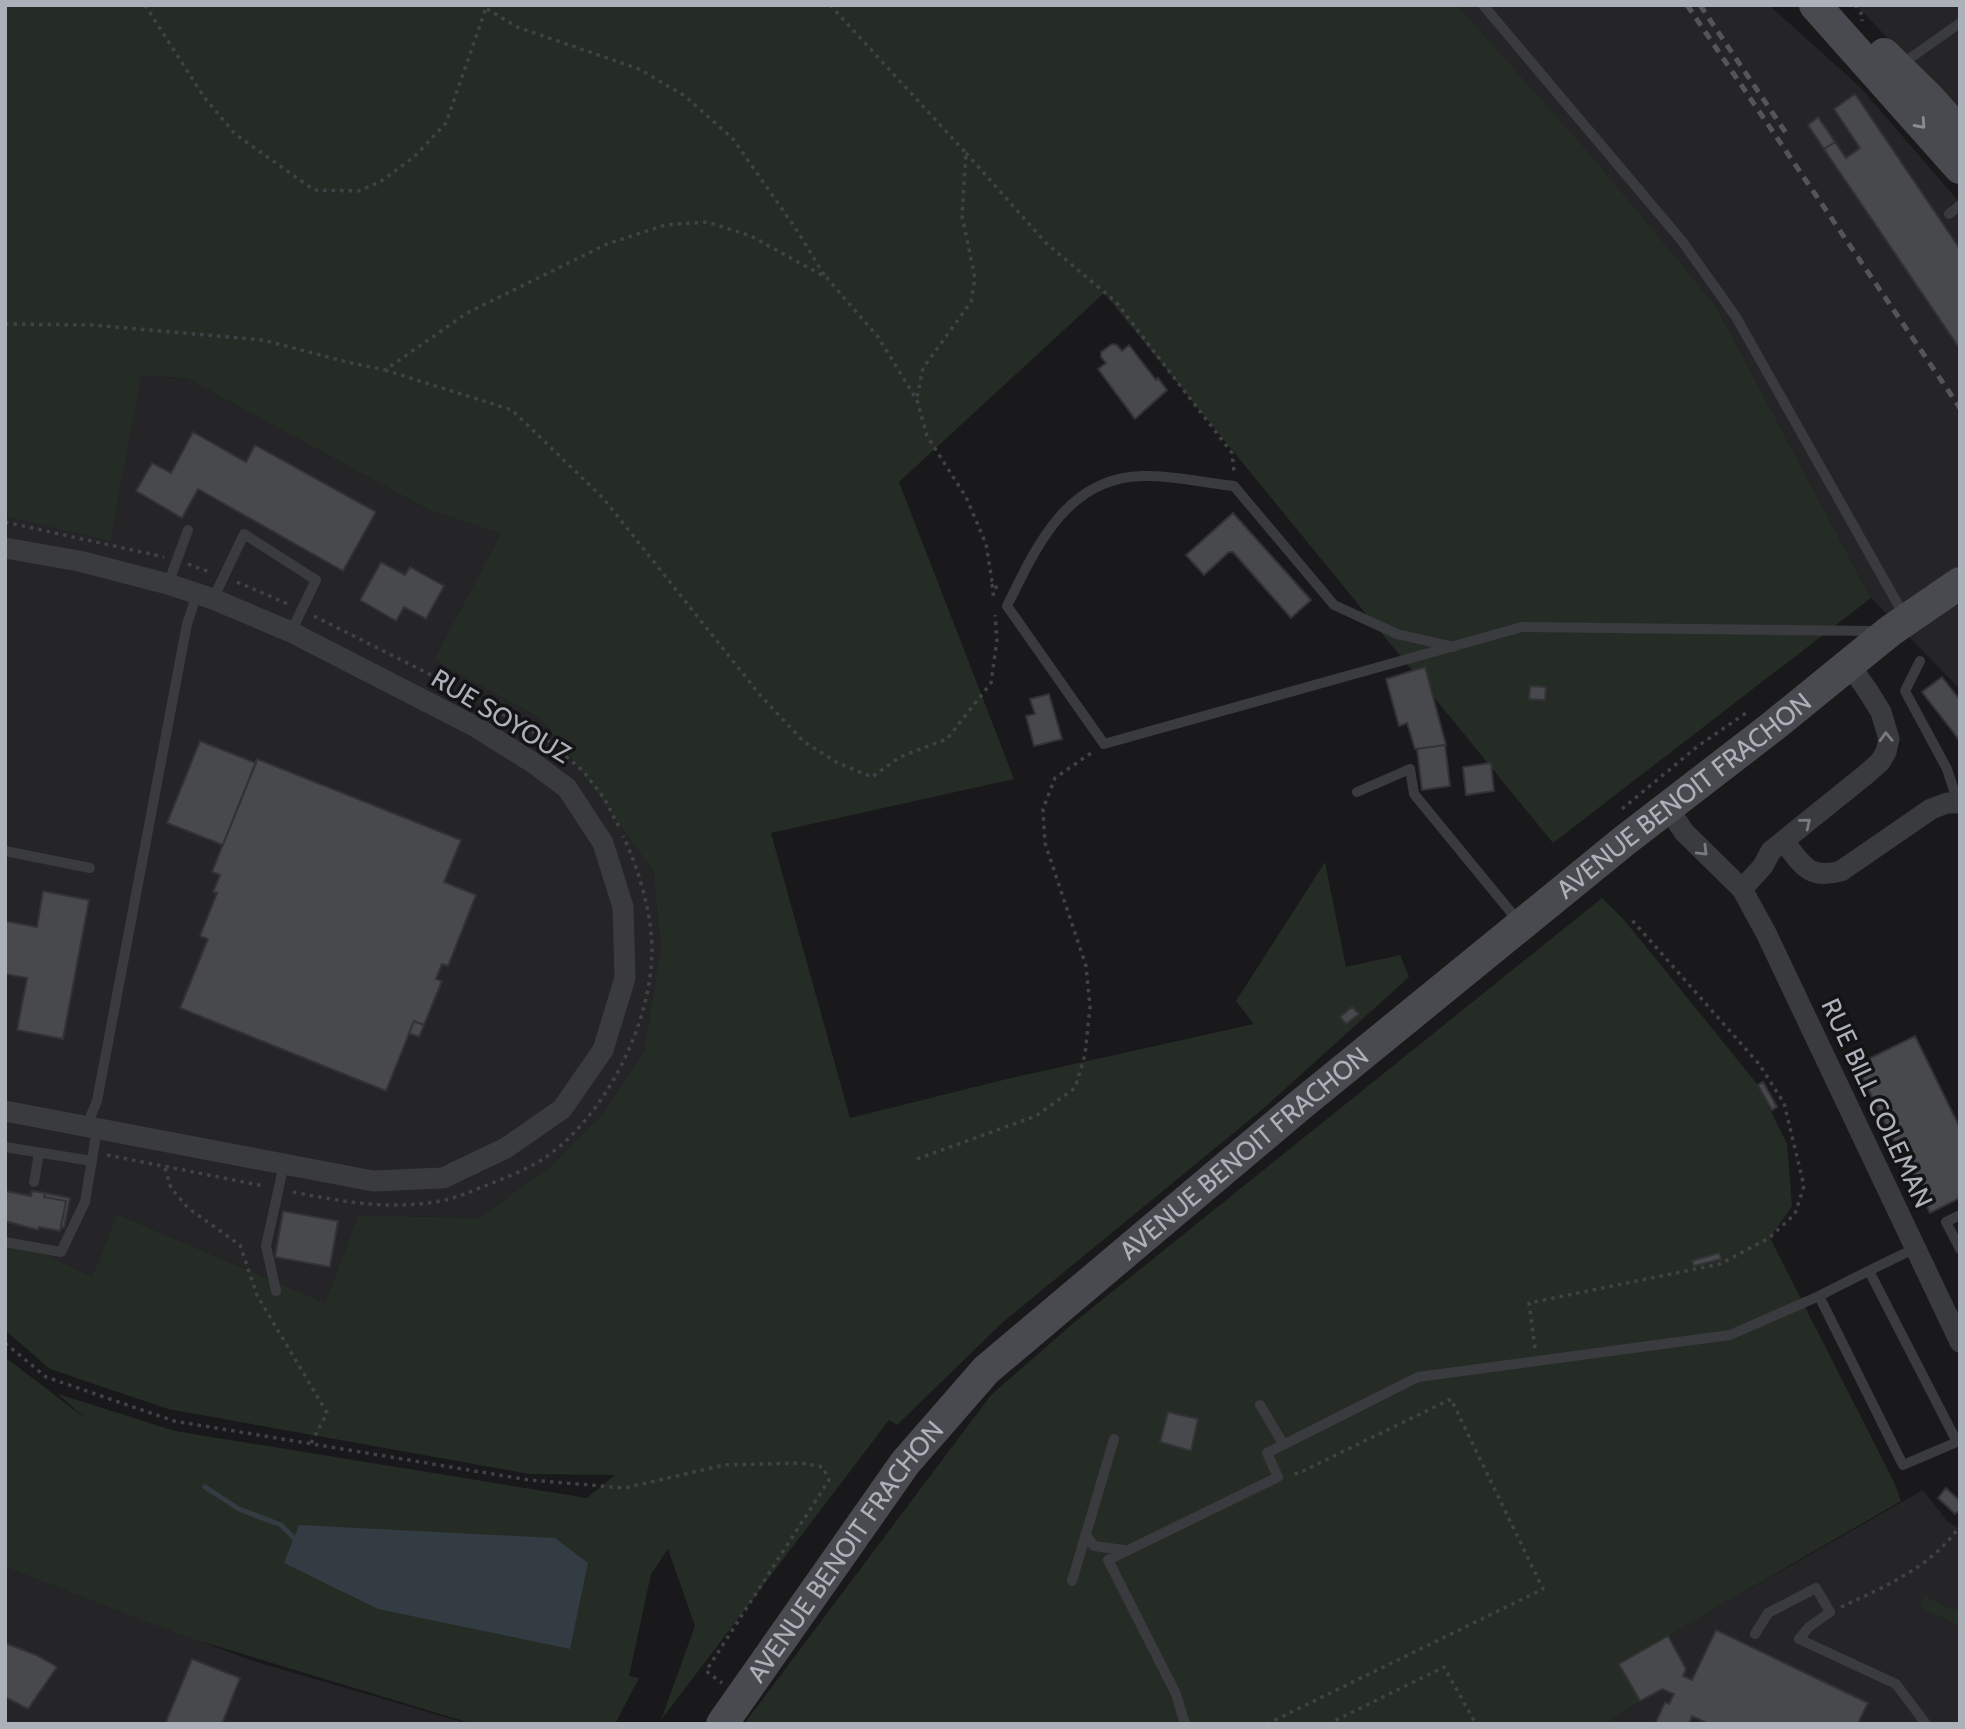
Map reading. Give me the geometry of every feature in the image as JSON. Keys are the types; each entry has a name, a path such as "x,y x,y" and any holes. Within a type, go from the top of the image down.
{"main road":[{"path":"1815,5 1889,74 1930,99 1960,133"},
{"path":"1849,14 1889,74 1960,167"},
{"name":"AVENUE BENOIT FRACHON","path":"722,1724 905,1463 986,1370 1299,1106 1632,835 1669,809 1908,618 1960,583"}],"street":[{"name":"RUE SOYOUZ","path":"5,548 79,561 168,584 205,597 291,632 476,727 532,762 567,788 603,842 623,907 625,978 603,1050 562,1109 506,1148 443,1178 373,1181 5,1111"},
{"path":"1742,889 1763,866 1772,851 1864,776 1880,762 1886,752 1889,739 1881,712 1849,664"},
{"path":"1784,841 1805,868 1816,875 1828,875 1841,871 1931,809 1947,803 1959,803"},
{"name":"RUE BILL COLEMAN","path":"1669,809 1684,832 1742,889 1846,1098 1914,1249 1957,1330"}],"lane":[{"path":"1483,5 1682,241 1736,317 1898,608 1908,618"},
{"path":"1889,74 1960,23"},
{"path":"1950,214 1960,205"},
{"path":"1454,647 1397,634 1334,605 1235,487 1143,476 1105,482 1070,504 1047,530 1007,606 1104,744 1454,647 1522,627 1908,618"},
{"path":"168,584 188,530"},
{"path":"5,1242 61,1252 85,1202 92,1157 91,1128 187,624 205,597 224,577 244,534 316,580 291,632"},
{"path":"1920,661 1905,691 1947,769 1959,803"},
{"path":"1357,792 1410,769 1414,794 1522,925"},
{"path":"5,850 90,868"},
{"path":"5,1147 92,1157"},
{"path":"34,1182 39,1153"},
{"path":"276,1291 266,1246 284,1164"},
{"path":"1960,1215 1946,1222 1960,1249"},
{"path":"1185,1724 1176,1695 1108,1560 1278,1477 1267,1453 1418,1377 1730,1335 1819,1296 1914,1249"},
{"path":"1819,1296 1903,1465 1957,1442 1869,1271"},
{"path":"1260,1405 1284,1445"},
{"path":"1072,1581 1114,1439"},
{"path":"1086,1535 1094,1546 1127,1550"},
{"path":"1755,1634 1768,1613 1816,1588 1830,1612 1799,1639 1896,1684 1926,1724"}],"path":[{"path":"5,324 94,326 263,340 385,370 512,410 603,498 760,695 804,742 838,763 872,777 900,757 947,739 991,683 997,640 986,544 966,497 927,436 917,400 878,337 827,278 733,139 685,96 639,68 517,27 487,7 446,123 414,157 380,182 358,191 314,190 235,134 204,96 145,5"},
{"path":"830,5 1046,243 1116,302 1232,453 1235,487"},
{"path":"1849,14 1863,16 1855,5"},
{"path":"917,400 923,368 971,302 975,278 962,216 966,153"},
{"path":"385,370 467,313 607,244 665,225 707,222 751,236 827,278"},
{"path":"5,522 175,560 224,577 302,610 455,688 546,739 583,771 604,798 636,863 652,953 645,1003 633,1038 606,1095 576,1129 543,1159 498,1181 447,1200 406,1206 358,1205 165,1167 92,1157"},
{"path":"992,580 1007,606"},
{"path":"917,1159 1036,1116 1076,1088 1084,1055 1090,1007 1086,966 1045,843 1043,809 1055,778 1104,744"},
{"path":"1536,1361 1530,1303 1720,1264 1769,1238 1795,1214 1804,1185 1784,1103 1759,1064 1632,920"},
{"path":"165,1167 171,1188 188,1208 240,1245 257,1295 327,1413 310,1445"},
{"path":"5,1343 46,1377 174,1421 529,1480 625,1488 724,1465 801,1463 823,1467 829,1480 706,1671 726,1686"},
{"path":"1267,1724 1544,1589 1451,1399 1299,1473 1278,1477"},
{"path":"1830,1612 1910,1574 1940,1551 1960,1526"},
{"path":"1328,1724 1444,1667 1476,1724"}],"shaded area":[{"path":"5,5 1457,5 1587,151 1716,306 1871,598 1553,843 1104,293 899,482 1014,779 771,833 850,1118 1011,1078 1254,1024 1236,1001 1325,862 1346,967 1400,955 1409,977 1264,1108 1003,1322 897,1425 889,1420 661,1720 695,1626 668,1549 651,1574 629,1676 639,1678 615,1724 473,1724 187,1637 5,1567 5,1357 86,1419 58,1394 175,1431 587,1498 615,1475 529,1474 168,1409 50,1369 5,1330 5,1235 92,1277 117,1214 325,1303 358,1215 479,1218 553,1164 603,1113 644,1051 661,949 653,871 543,720 434,660 501,534 429,510 186,378 141,376 110,541 5,516"},
{"path":"1457,5 1769,5 1860,87 1960,203 1960,689 1871,598 1716,306"},
{"path":"1856,5 1960,5 1960,114"},
{"path":"5,370 186,378 429,510 502,534 435,660 543,720 653,871 661,949 644,1051 603,1113 553,1164 479,1218 358,1215 325,1303 117,1214 92,1277 5,1235"},
{"path":"1602,898 1625,921 1758,1085 1787,1144 1792,1206 1770,1238 1894,1482 1901,1501 1619,1664 1640,1701 1604,1724 744,1724 991,1395 1077,1320"},
{"path":"1923,1490 1947,1521 1960,1529 1960,1724 1548,1724 1551,1702"},
{"path":"299,1525 555,1538 588,1563 570,1649 378,1609 284,1563"},
{"path":"5,1567 253,1661 469,1724 5,1724"},
{"path":"1924,1596 1960,1613 1960,1626 1919,1607"}],"building":[{"path":"1855,94 1960,249 1960,349 1824,149 1835,142 1846,158 1860,148 1834,109"},
{"path":"1818,117 1835,142 1824,149 1808,125"},
{"path":"1112,344 1122,351 1129,345 1167,390 1135,419 1098,369 1106,363 1101,352"},
{"path":"193,432 246,462 255,445 376,512 343,571 198,489 182,518 136,491 152,463 171,473"},
{"path":"1233,513 1311,600 1291,618 1233,552 1229,552 1204,575 1186,555"},
{"path":"381,562 405,575 410,567 444,586 426,619 404,607 396,621 360,600"},
{"path":"1425,667 1446,745 1415,749 1407,723 1399,726 1386,679"},
{"path":"1942,677 1960,700 1960,741 1922,692"},
{"path":"1530,686 1546,687 1545,700 1529,699"},
{"path":"1049,694 1062,739 1034,746 1026,716 1035,714 1030,699"},
{"path":"200,741 256,763 223,845 167,823"},
{"path":"1445,745 1450,786 1422,790 1417,749"},
{"path":"257,759 461,840 444,882 476,895 448,966 442,964 436,979 442,981 424,1025 414,1021 386,1091 180,1008 208,939 200,936 217,893 213,892 220,875 212,872"},
{"path":"1491,763 1494,791 1466,795 1463,767"},
{"path":"43,891 89,900 63,1039 17,1030 27,978 5,974 5,921 37,927"},
{"path":"1352,1007 1359,1014 1346,1024 1340,1017"},
{"path":"414,1021 424,1025 419,1037 409,1033"},
{"path":"1915,1036 1960,1128 1960,1198 1930,1213 1856,1065"},
{"path":"1763,1082 1777,1107 1772,1110 1758,1085"},
{"path":"5,1191 31,1196 32,1191 45,1193 44,1197 66,1201 60,1231 39,1227 38,1230 5,1221"},
{"path":"45,1193 70,1198 64,1228 61,1227 66,1201 44,1197"},
{"path":"283,1211 338,1221 330,1267 275,1257"},
{"path":"1719,1253 1721,1259 1694,1266 1692,1261"},
{"path":"1168,1412 1198,1419 1191,1451 1160,1442"},
{"path":"1946,1488 1960,1501 1960,1510 1955,1514 1938,1498"},
{"path":"1716,1630 1868,1703 1859,1721 1864,1724 1709,1724 1692,1716 1689,1724 1655,1724 1665,1702 1669,1704 1674,1694 1662,1689 1640,1701 1619,1664 1668,1636 1686,1669 1683,1676 1692,1680"},
{"path":"5,1643 57,1667 28,1709 5,1697"},
{"path":"192,1659 240,1678 222,1724 165,1724"}],"waterway":[{"path":"205,1487 239,1509 281,1525 298,1542"}],"railway":[{"path":"1687,5 1960,408"},
{"path":"1700,5 1786,133"}]}
